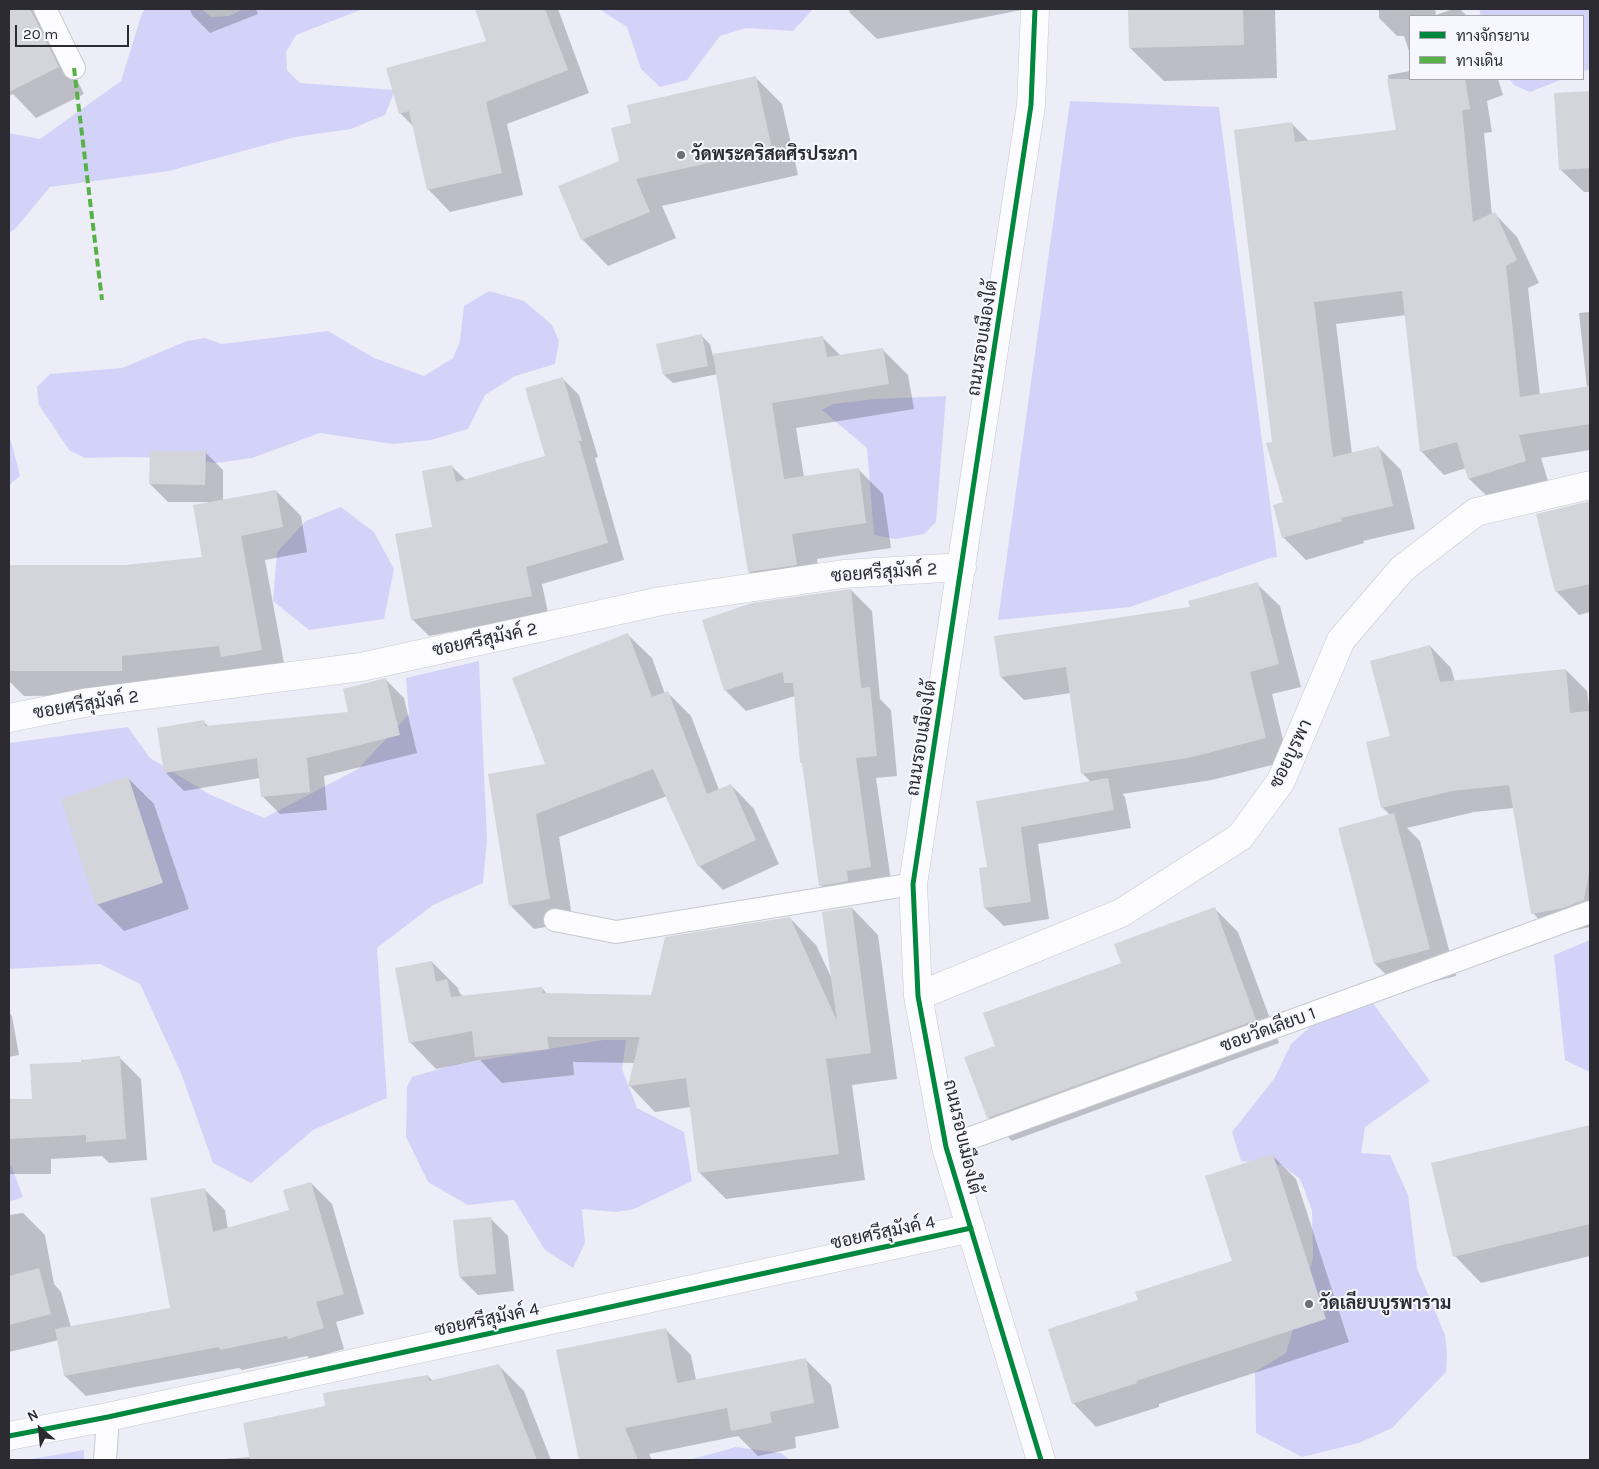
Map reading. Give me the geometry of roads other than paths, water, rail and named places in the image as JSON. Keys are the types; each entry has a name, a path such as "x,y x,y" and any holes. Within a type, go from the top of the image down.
{"street":[{"name":"ถนนรอบเมืองใต้","path":"1035,9 1031,106 913,884 918,996 946,1147 1041,1460"},
{"name":"ซอยบูรพา","path":"918,996 1121,912 1240,837 1281,781 1341,640 1402,569 1476,512 1590,485"},
{"name":"ซอยศรีสุมังค์ 2","path":"9,718 84,703 361,667 670,600 842,574 962,568"},
{"name":"ซอยศรีสุมังค์ 4","path":"9,1436 108,1417 971,1228"}],"lane":[{"path":"45,9 74,68"},
{"path":"555,920 616,932 913,884"},
{"name":"ซอยวัดเลียบ 1","path":"946,1147 1590,912"},
{"path":"105,1460 108,1417"}],"place":[{"name":"วัดพระคริสตศิรประภา","path":"681,155"},
{"name":"วัดเลียบบูรพาราม","path":"1309,1304"}]}
